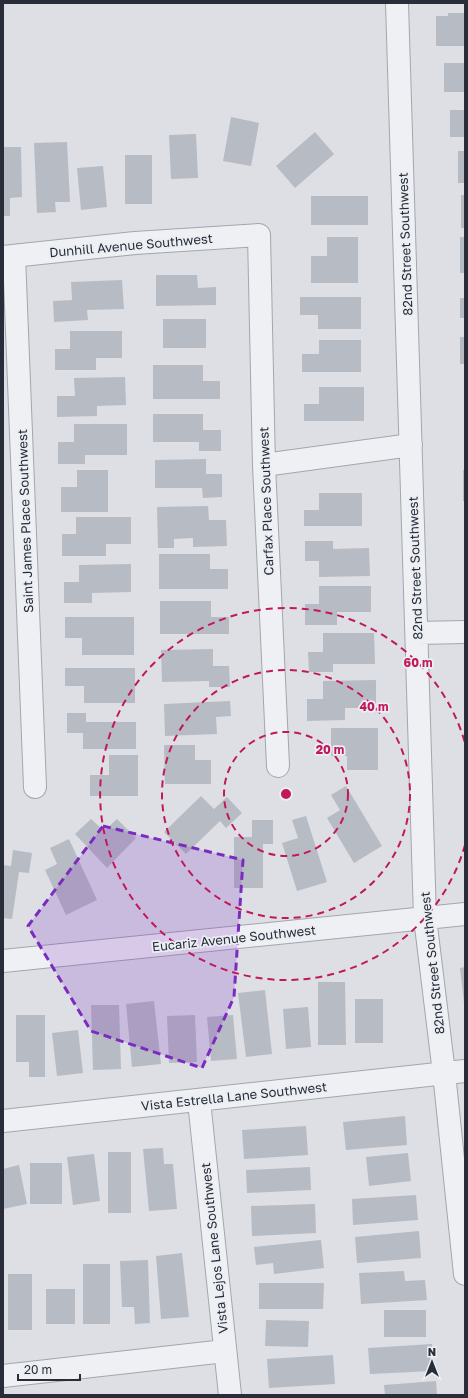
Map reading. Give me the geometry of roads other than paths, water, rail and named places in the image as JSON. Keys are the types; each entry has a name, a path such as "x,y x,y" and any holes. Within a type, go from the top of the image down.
{"street":[{"name":"82nd Street Southwest","path":"397,3 425,918 444,1073 465,1274"},
{"name":"Dunhill Avenue Southwest","path":"8,256 135,242 259,235"},
{"name":"Carfax Place Southwest","path":"259,235 264,465 278,766"},
{"name":"Saint James Place Southwest","path":"8,256 35,787"},
{"path":"264,465 411,445"},
{"path":"417,634 465,632"},
{"name":"Eucariz Avenue Southwest","path":"3,961 465,914"},
{"name":"Vista Estrella Lane Southwest","path":"3,1121 465,1071"},
{"name":"Vista Lejos Lane Southwest","path":"199,1100 230,1395"},
{"path":"3,1376 225,1351"}]}
